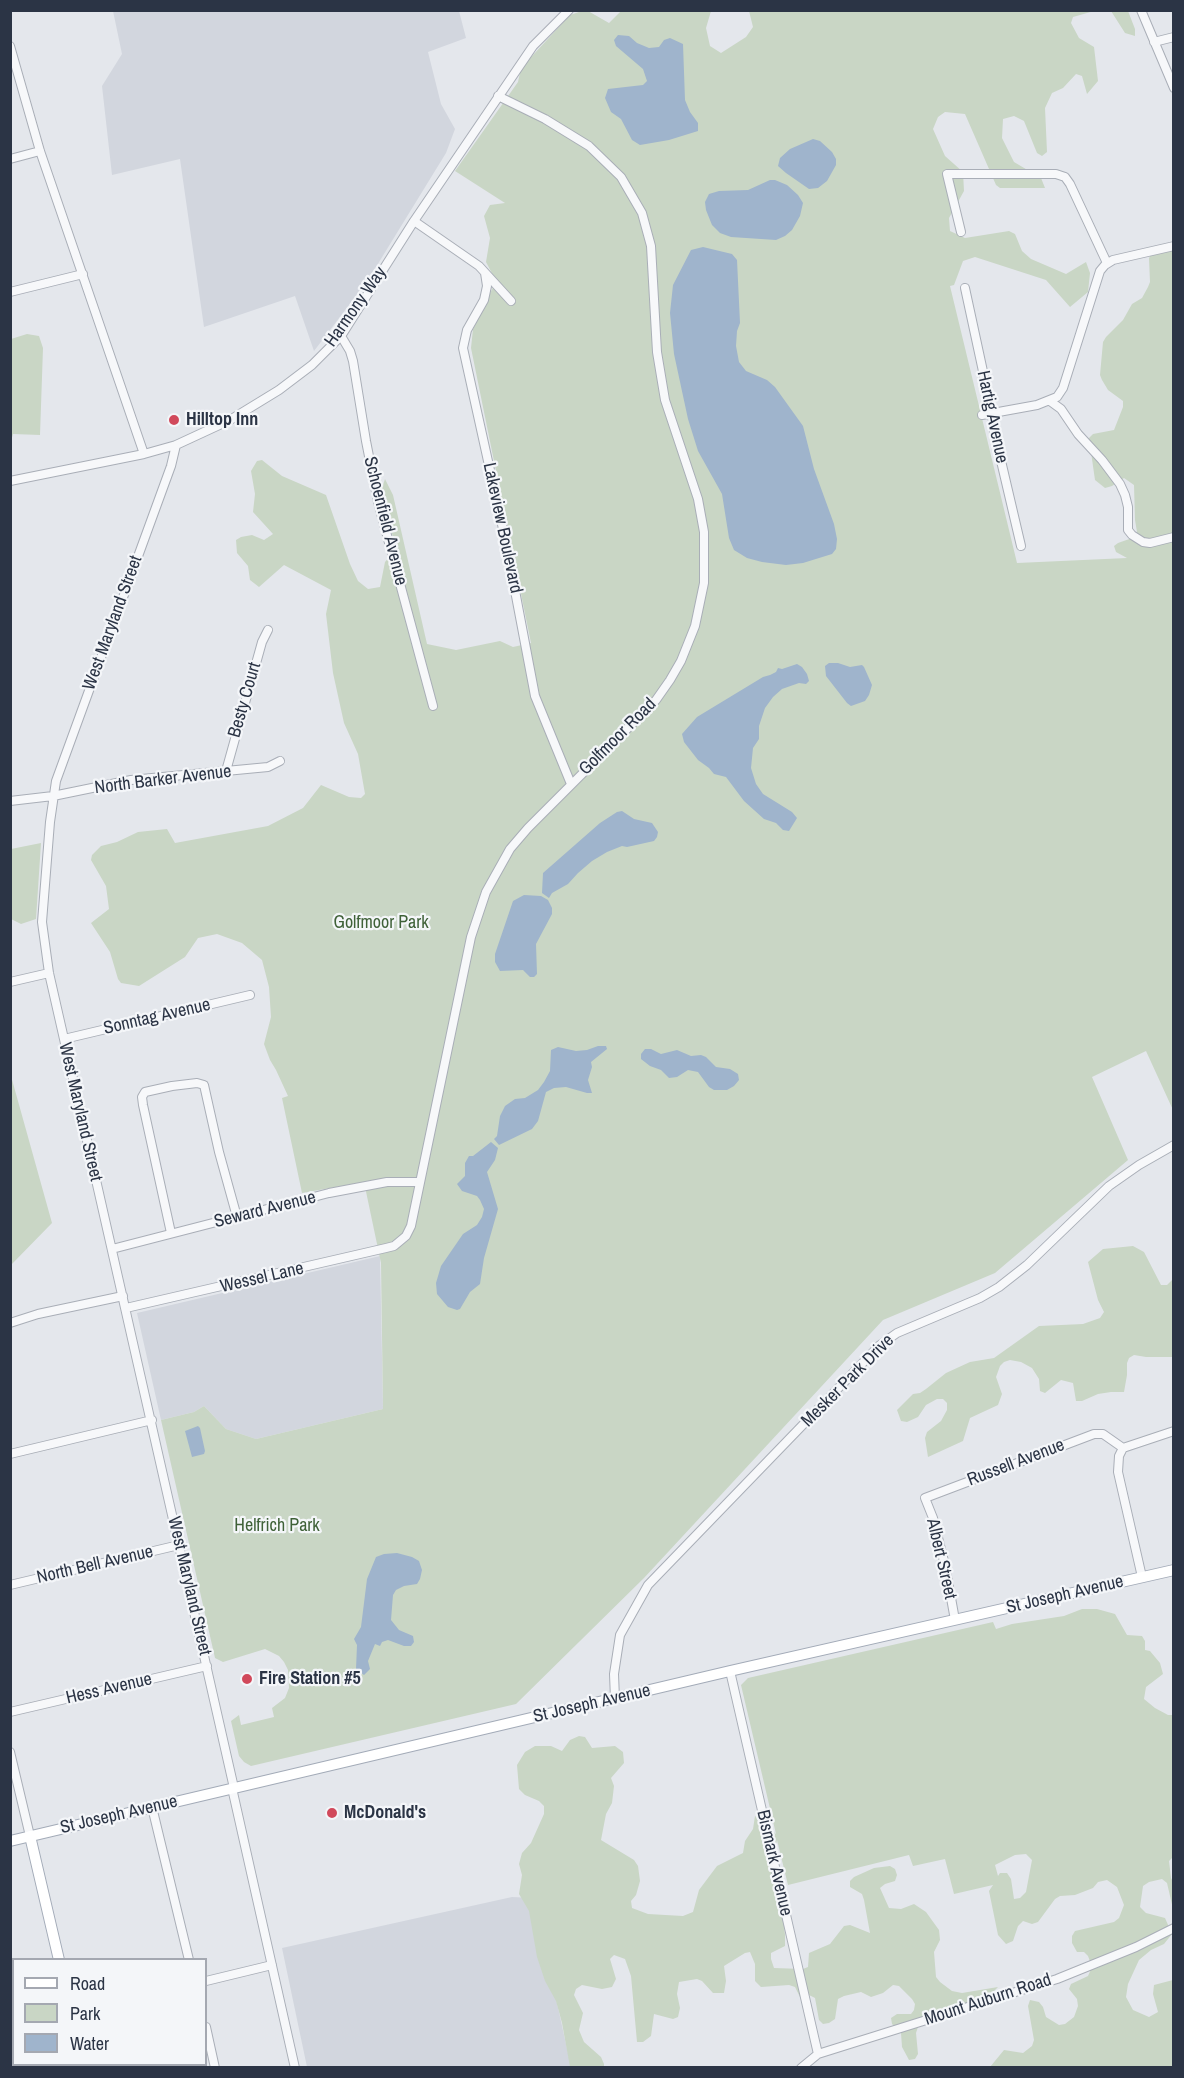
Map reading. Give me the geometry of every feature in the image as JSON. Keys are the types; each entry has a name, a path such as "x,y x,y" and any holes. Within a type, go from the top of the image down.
{"main road":[{"name":"St Joseph Avenue","path":"10,1841 730,1671 1173,1570"},
{"path":"30,1836 59,1958"}],"street":[{"name":"Harmony Way","path":"10,482 144,454 176,445 230,420 279,390 312,365 341,336 414,221 533,46 569,10"},
{"path":"1141,10 1173,88"},
{"path":"1154,42 1173,38"},
{"path":"10,46 40,151 144,454"},
{"name":"Golfmoor Road","path":"398,1243 406,1236 411,1226 471,937 486,892 510,849 528,828 644,714 670,680 681,661 695,626 705,567 704,532 698,499 665,400 657,352 651,246 642,213 621,177 589,146 546,119 498,96"},
{"path":"10,159 40,151"},
{"path":"961,232 947,174 1050,173 1062,175 1070,184 1107,263"},
{"path":"414,221 471,259 511,301"},
{"path":"982,415 1050,402 1057,397 1063,388 1100,272 1107,263 1113,260 1173,246"},
{"name":"Lakeview Boulevard","path":"485,273 487,286 484,300 467,330 463,348 505,538 535,696 571,784"},
{"path":"10,292 83,274"},
{"name":"Hartig Avenue","path":"965,288 994,431 1021,546"},
{"name":"Schoenfield Avenue","path":"341,336 353,360 378,502 433,706"},
{"path":"1050,402 1061,409 1078,434 1120,484 1128,507 1128,530 1132,536 1150,543 1173,537"},
{"name":"West Maryland Street","path":"176,445 171,466 68,748 53,796 42,922 49,974 152,1420 295,2067"},
{"name":"Besty Court","path":"226,771 262,642 268,630"},
{"name":"North Barker Avenue","path":"10,801 53,796 131,780 268,767 280,761"},
{"path":"10,982 49,974"},
{"name":"Sonntag Avenue","path":"64,1039 250,995"},
{"path":"171,1233 143,1105 142,1097 145,1092 197,1083 204,1085 237,1217"},
{"name":"Mesker Park Drive","path":"615,1699 614,1674 620,1635 648,1585 880,1345 897,1333 980,1298 999,1287 1027,1265 1109,1186 1173,1144"},
{"name":"Seward Avenue","path":"112,1249 309,1198 387,1182 420,1182"},
{"name":"Wessel Lane","path":"126,1308 364,1254 398,1243"},
{"path":"10,1323 38,1314 123,1296"},
{"path":"10,1454 152,1420"},
{"path":"1142,1577 1118,1472 1119,1456 1123,1448 1173,1431"},
{"name":"Russell Avenue","path":"925,1498 1094,1434 1107,1436 1123,1448"},
{"name":"Albert Street","path":"925,1498 933,1518 945,1565 955,1620"},
{"name":"North Bell Avenue","path":"10,1585 179,1545"},
{"name":"Hess Avenue","path":"10,1712 207,1666"},
{"name":"Bismark Avenue","path":"730,1671 818,2054"},
{"path":"10,1752 30,1836"},
{"path":"152,1807 189,1958"},
{"name":"Mount Auburn Road","path":"801,2067 818,2054 1057,1979 1136,1947 1173,1928"},
{"path":"207,1981 272,1965"},
{"path":"207,2031 215,2067"}],"shaded area":[{"path":"113,11 459,11 466,38 428,52 441,104 455,129 446,153 368,280 314,351 295,296 204,327 180,159 112,175 102,86 122,54"},
{"path":"380,1256 383,1409 256,1439 226,1429 204,1406 194,1412 161,1420 137,1313"},
{"path":"512,1897 534,1898 571,2067 307,2067 282,1948"}],"green space":[{"path":"588,11 609,23 621,11 711,11 706,28 710,46 721,53 746,37 753,27 749,11 1094,11 1073,17 1071,23 1079,38 1094,47 1098,81 1087,94 1082,76 1076,74 1063,88 1052,93 1045,108 1047,152 1042,156 1037,153 1024,121 1014,116 1003,119 1002,138 1014,162 1041,178 1045,188 1000,188 996,185 965,114 945,112 938,117 933,129 945,156 963,172 964,191 949,218 950,231 965,238 1009,231 1015,234 1022,251 1031,259 1066,274 1086,262 1090,273 1088,292 1070,307 1046,280 975,257 963,261 954,285 950,286 1017,563 1127,558 1116,552 1114,546 1135,537 1137,532 1134,485 1124,478 1105,488 1095,480 1089,438 1093,434 1114,430 1123,407 1123,401 1108,390 1100,375 1103,342 1123,320 1132,304 1142,298 1150,282 1149,258 1152,253 1173,247 1173,1110 1146,1051 1092,1077 1128,1160 995,1273 883,1320 644,1578 516,1704 251,1766 239,1756 231,1721 239,1715 241,1725 274,1717 272,1708 285,1698 289,1688 288,1670 279,1656 265,1649 223,1662 215,1658 161,1420 194,1412 204,1406 226,1429 256,1439 383,1409 381,1263 364,1182 302,1193 282,1098 288,1096 264,1044 271,1017 269,987 262,960 242,943 217,934 198,938 185,957 139,986 121,983 110,952 91,923 109,909 106,886 91,860 92,855 101,846 117,842 138,832 167,829 175,843 268,826 303,808 321,785 349,797 361,798 365,794 358,754 344,723 333,673 326,614 331,590 284,565 259,587 250,580 248,566 237,553 236,540 241,537 252,535 264,540 273,534 253,512 255,494 251,471 257,461 262,460 282,476 326,495 350,564 358,581 368,589 380,587 385,562 396,549 381,491 385,479 393,495 427,644 456,650 500,641 513,647 531,643 471,348 473,329 496,281 486,262 490,238 484,216 490,205 505,203 455,171 518,82 521,68 570,15"},
{"path":"1111,11 1128,11 1135,29 1135,36 1125,33"},
{"path":"27,334 39,336 43,348 40,435 13,434 11,441 11,339"},
{"path":"41,843 36,919 21,924 11,919 11,849"},
{"path":"11,1076 52,1223 10,1265"},
{"path":"1133,1246 1144,1252 1161,1285 1167,1285 1173,1279 1173,1357 1134,1355 1127,1363 1124,1392 1098,1394 1082,1401 1076,1401 1073,1383 1061,1380 1045,1393 1040,1391 1039,1379 1032,1368 1021,1362 1010,1360 1004,1362 996,1377 1002,1394 998,1405 970,1418 963,1441 928,1457 925,1438 927,1432 941,1421 947,1410 947,1403 943,1399 937,1399 926,1405 918,1417 907,1422 901,1421 897,1410 913,1394 920,1393 946,1373 970,1362 994,1358 1039,1326 1083,1324 1100,1318 1104,1312 1098,1300 1088,1262 1103,1249"},
{"path":"1082,1609 1097,1609 1115,1614 1127,1635 1142,1636 1145,1641 1145,1650 1150,1651 1160,1663 1163,1674 1146,1687 1144,1699 1155,1708 1168,1715 1173,1715 1174,1856 1169,1861 1173,1882 1173,1909 1167,1883 1162,1879 1143,1886 1140,1907 1146,1913 1165,1918 1172,1934 1164,1944 1151,1950 1139,1960 1128,1984 1126,1997 1133,2010 1149,2017 1158,2012 1153,1994 1154,1985 1173,1980 1173,2067 990,2067 1004,2050 1023,2053 1032,2046 1034,2040 1028,2006 1030,2000 1039,2002 1046,2017 1059,2025 1065,2024 1074,2017 1078,2006 1077,1999 1069,1989 1071,1984 1088,1976 1092,1967 1084,1952 1077,1952 1072,1943 1072,1936 1075,1931 1114,1922 1119,1918 1124,1905 1117,1887 1107,1880 1098,1882 1093,1888 1075,1895 1060,1896 1055,1899 1038,1922 1032,1924 1023,1921 1018,1926 1013,1941 1006,1944 998,1935 989,1891 993,1885 954,1894 945,1859 913,1866 909,1855 788,1885 777,1840 773,1857 782,1907 785,1946 771,1953 774,1968 803,1969 808,1967 809,1953 830,1944 844,1926 850,1925 870,1933 862,1894 850,1887 850,1881 874,1868 890,1866 895,1869 897,1875 895,1881 880,1888 889,1908 901,1909 914,1904 926,1912 939,1930 940,1940 934,1952 936,1977 940,1982 952,1991 962,1993 998,1987 993,1992 981,1995 947,2018 918,2027 916,2033 918,2054 915,2059 909,2060 902,2047 901,2033 892,2024 891,2018 897,2014 911,2014 915,2004 899,1986 893,1985 883,1993 871,1997 861,1992 838,1999 835,2019 823,2024 819,2020 815,1998 809,1995 800,1997 795,1987 789,1985 761,1987 755,1981 755,1964 750,1952 724,1966 726,1981 724,1993 713,1993 697,1979 679,1982 678,2017 673,2019 654,2014 651,2036 643,2042 637,2042 631,1976 625,1959 614,1955 610,1959 616,1979 612,1987 602,1989 582,1985 576,1989 574,1995 583,2013 579,2030 584,2042 601,2057 604,2067 570,2067 556,2001 545,1981 537,1957 529,1911 519,1894 522,1875 519,1864 522,1853 531,1843 544,1814 544,1806 539,1801 525,1795 519,1789 517,1765 525,1752 535,1746 551,1746 562,1751 570,1740 579,1736 585,1737 592,1748 615,1746 623,1752 624,1763 611,1778 614,1786 612,1803 606,1814 601,1840 634,1860 638,1866 640,1881 636,1895 631,1901 632,1908 648,1914 683,1916 693,1912 699,1890 717,1866 743,1853 745,1841 753,1829 755,1816 776,1834 741,1685 748,1678 993,1622 996,1629 1012,1624 1064,1616","holes":["1026,1854 1032,1860 1026,1892 1020,1898 1014,1899 1011,1879 1007,1873 1000,1873 998,1876 995,1865 1015,1855"]}],"water":[{"path":"618,35 629,36 637,43 649,48 659,47 664,40 670,38 683,44 685,100 698,123 698,131 669,140 640,145 632,140 621,119 611,112 605,98 608,89 643,85 647,81 643,69 616,46 614,40"},
{"path":"813,139 820,141 832,152 836,165 827,181 818,188 809,189 778,166 780,158 790,149"},
{"path":"770,180 787,185 803,203 800,216 792,230 785,236 776,240 731,237 720,233 712,225 705,202 709,194 719,191 748,190"},
{"path":"703,247 732,254 737,260 740,323 736,346 739,362 746,371 767,380 775,387 803,426 814,469 834,524 837,539 836,549 832,554 803,563 786,565 747,558 734,550 729,538 722,494 698,451 688,419 674,354 670,313 673,285 691,250"},
{"path":"829,663 864,667 872,685 865,701 851,706 847,703 826,676 825,666"},
{"path":"797,664 807,674 809,681 806,684 799,683 782,689 765,708 759,726 759,739 753,748 751,768 756,784 763,794 792,812 797,818 789,831 764,819 744,801 726,777 714,774 698,760 684,742 682,734 697,717 763,677 776,672 778,668 782,669"},
{"path":"622,811 634,819 652,823 658,832 654,841 622,846 607,852 592,861 568,884 552,893 549,898 542,893 543,873 600,823"},
{"path":"524,895 541,896 548,900 552,908 552,914 536,944 537,974 534,977 530,977 523,970 500,971 495,962 495,954 513,901"},
{"path":"606,1046 607,1049 591,1062 592,1067 588,1080 592,1093 566,1087 554,1088 546,1092 538,1121 532,1129 499,1145 494,1139 497,1136 500,1116 505,1106 515,1099 525,1098 538,1090 550,1071 551,1050 558,1047 576,1051"},
{"path":"645,1049 661,1054 677,1050 691,1056 701,1055 716,1067 730,1069 738,1074 739,1080 727,1090 714,1090 698,1072 688,1070 677,1077 669,1078 661,1070 641,1059 641,1054"},
{"path":"491,1142 498,1148 495,1160 487,1172 498,1209 484,1258 480,1284 470,1292 460,1309 457,1310 448,1307 437,1294 436,1283 441,1266 463,1234 477,1225 482,1217 484,1209 477,1196 462,1191 457,1184 465,1176 465,1163 469,1156 473,1156"},
{"path":"198,1426 205,1451 204,1454 192,1457 185,1431"},
{"path":"397,1553 419,1561 422,1570 417,1584 404,1586 396,1590 393,1595 391,1620 399,1630 413,1636 414,1642 411,1646 388,1640 382,1642 380,1646 375,1644 368,1661 370,1669 364,1675 356,1669 357,1645 354,1639 361,1627 367,1579 376,1557"}],"place":[{"name":"Hilltop Inn","path":"174,420"},
{"name":"Fire Station #5","path":"247,1679"},
{"name":"McDonald's","path":"332,1813"}],"park label":[{"name":"Golfmoor Park","path":"381,923"},
{"name":"Helfrich Park","path":"277,1526"}]}
